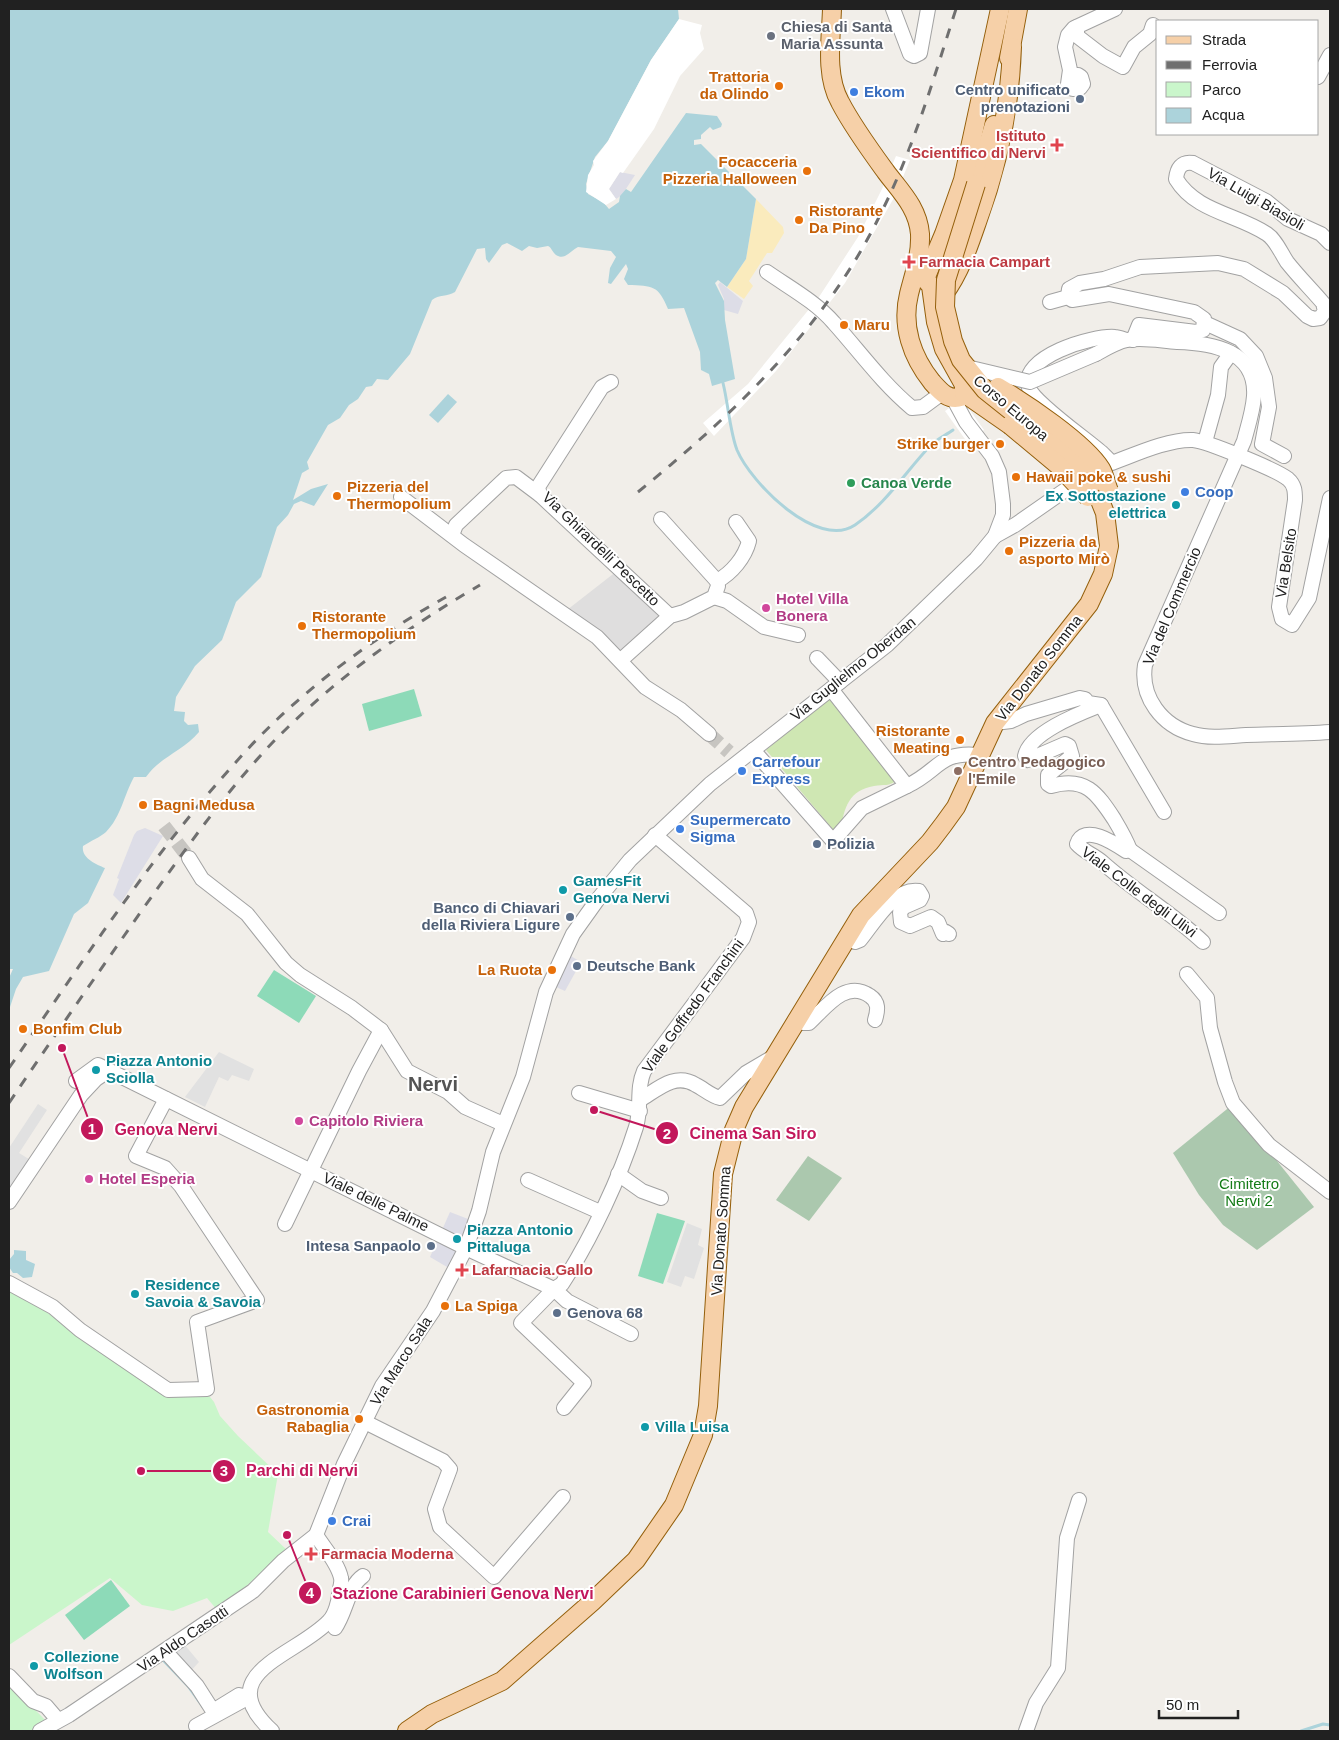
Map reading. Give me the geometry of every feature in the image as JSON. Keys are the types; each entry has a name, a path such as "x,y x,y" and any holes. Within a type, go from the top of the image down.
{"main road":[{"name":"Via Guglielmo Oberdan","path":"832,9 830,68 837,96 854,127 909,201 916,215 920,234 920,278 907,308 909,338 920,363 960,397"},
{"path":"1000,9 963,180 935,259 920,278 933,291 934,308 940,336 949,360 964,385 960,397 1010,425 1090,490"},
{"name":"Corso Europa","path":"976,184 1004,9"},
{"name":"Corso Europa","path":"1018,9 1012,47 1002,79 992,133 946,280 945,307 953,341 960,360 985,390 1067,455 1105,513 1108,533"},
{"path":"934,308 955,278 965,258 990,187 1008,106 1012,47"},
{"path":"949,360 964,368 971,368 1030,408 1090,457 1101,470 1109,491 1111,512 1108,533"},
{"name":"Via Donato Somma","path":"406,1731 432,1714 502,1681 514,1671 636,1560 674,1505 702,1435 708,1406 723,1174 727,1156 744,1107 795,1020 866,908 930,842 943,825 956,807 978,755 995,723 1089,604 1103,574 1109,546 1108,533"}],"street":[{"path":"893,9 910,54 914,56 921,52 928,9"},
{"path":"1070,75 1065,48 1068,35 1077,27 1115,9"},
{"path":"1077,27 1077,36 1103,56 1123,67 1134,47 1150,34 1153,25"},
{"path":"1319,75 1330,55"},
{"name":"Via Luigi Biasioli","path":"1068,297 1069,289 1074,285 1104,279 1140,267 1218,263 1244,269 1283,293 1307,316 1314,319 1322,317 1325,308 1323,303 1288,262 1269,236 1250,223 1198,202 1187,194 1176,179 1180,166 1188,162 1266,201 1288,219 1321,234 1330,243"},
{"path":"767,272 811,302 833,322 872,368 912,408 960,397"},
{"name":"Via Luigi Biasioli","path":"1050,302 1068,297 1076,300 1102,294 1114,294 1194,312 1202,316 1205,323 1240,339 1256,356 1265,378 1269,407 1262,444 1284,456"},
{"path":"971,368 1030,382 1130,340 1139,324 1196,332 1203,330 1205,323"},
{"path":"1205,442 1218,395 1221,367 1231,353 1204,343 1130,340 1116,337 1098,339 1057,352 1035,365 1028,377 1029,388 1035,397 1112,463 1177,442 1191,440 1205,442 1238,457"},
{"name":"Via del Commercio","path":"1231,353 1240,360 1248,371 1254,396 1250,419 1238,457 1145,665 1144,680 1146,693 1155,709 1166,719 1193,734 1211,736 1330,732"},
{"name":"Via Ghirardelli Pescetto","path":"611,382 602,386 538,487 540,495 670,616"},
{"name":"Via Guglielmo Oberdan","path":"469,1250 492,1152 523,1077 546,992 573,934 630,860 654,835 710,784 734,757 753,750 916,618 976,559 995,536 1003,515 1002,481 996,463 976,435 960,397"},
{"name":"Via Belsito","path":"1238,457 1271,469 1289,480 1295,488 1279,607 1282,619 1292,626 1309,598 1330,498"},
{"path":"452,535 456,525 506,478 516,477 540,495"},
{"path":"995,536 1015,526 1071,486"},
{"path":"401,497 597,637 622,660 646,687 681,710 709,734"},
{"path":"661,519 717,581 718,586 714,597 727,600 764,628 798,635"},
{"path":"717,581 724,577 746,553 749,540 736,522"},
{"name":"Via Ghirardelli Pescetto","path":"622,660 670,616 684,612 714,597"},
{"path":"818,658 907,786"},
{"path":"995,723 1011,722 1026,714 1080,698 1085,699 1088,703 1102,705 1164,812"},
{"name":"Viale Colle degli Ulivi","path":"1102,705 1054,727 1036,738 1026,751 1028,760 1065,744 1069,746 1072,756 1048,775 1048,784 1051,786 1075,783 1090,788 1102,800 1127,841 1130,850 1218,913"},
{"path":"753,750 833,841 862,808 923,778 942,760 953,755 978,755"},
{"name":"Viale Goffredo Franchini","path":"564,1408 584,1383 521,1323 554,1289 562,1284 600,1212 618,1174 637,1126 640,1105 639,1088 644,1071 742,938 749,922 746,913 654,835"},
{"name":"Viale Colle degli Ulivi","path":"1130,850 1126,852 1106,838 1085,835 1079,839 1077,844 1101,861 1112,872 1181,921 1203,942"},
{"path":"189,858 202,878 247,914 286,963 300,975 352,1008 381,1030 406,1071 448,1092 465,1107 502,1124"},
{"path":"847,936 855,942 860,940 896,898 912,890 919,891 922,896 920,900 904,907 900,912 899,918 901,922 910,926 931,918 938,922 943,934 946,932 949,934"},
{"path":"1187,974 1207,998 1210,1028 1233,1103 1269,1145 1330,1192"},
{"path":"795,1020 803,1023 809,1022 844,992 855,989 871,996 877,1003 878,1011 875,1020"},
{"path":"311,1171 381,1030"},
{"path":"579,1093 640,1105 672,1080 680,1078 694,1083 720,1098 746,1073 773,1057"},
{"path":"76,1081 103,1068"},
{"path":"9,1202 82,1094 103,1068"},
{"name":"Viale delle Palme","path":"103,1068 441,1234 469,1250"},
{"path":"9,1283 53,1307 80,1330 168,1390 207,1388 197,1322 257,1300 181,1186 165,1168 136,1156 166,1099"},
{"name":"Viale delle Palme","path":"285,1224 311,1171"},
{"path":"618,1174 642,1191 661,1198"},
{"path":"528,1180 600,1212"},
{"path":"469,1250 554,1289 570,1302 631,1334"},
{"name":"Via Marco Sala","path":"316,1535 344,1464 382,1386 433,1311 469,1250"},
{"path":"365,1422 443,1462 450,1469 434,1509 440,1527 494,1577 563,1497"},
{"path":"1026,1731 1036,1703 1058,1668 1067,1538 1079,1500"},
{"path":"272,1731 252,1710 249,1697 254,1680 268,1663 313,1635 330,1620 339,1599 341,1578 316,1535"},
{"name":"Via Aldo Casotti","path":"40,1731 69,1715 253,1592 283,1561 316,1535"},
{"path":"313,1635 320,1640 333,1630 347,1607 355,1582 363,1576"},
{"path":"164,1651 197,1686 213,1711 239,1696 249,1697"},
{"path":"9,1676 33,1701 46,1706 58,1720"},
{"path":"196,1726 249,1697"}],"shaded area":[{"path":"620,172 635,175 622,195 616,199 609,189"},
{"path":"720,282 743,301 738,314 724,310 724,299 718,285"},
{"path":"617,571 663,616 622,655 567,610"},
{"path":"145,828 163,836 121,903 113,895 119,879 117,878 134,835 137,831"},
{"path":"562,951 581,962 565,991 547,983"},
{"path":"219,1052 254,1069 249,1081 232,1075 228,1081 219,1077 205,1107 185,1097"},
{"path":"38,1104 47,1110 19,1153 32,1161 9,1194 9,1148"},
{"name":"Piazza Antonio Pittaluga","path":"450,1212 481,1224 465,1267 459,1274 430,1257"},
{"path":"687,1223 702,1229 698,1245 704,1248 694,1279 685,1276 681,1287 667,1282"},
{"path":"184,1644 199,1662 189,1673 170,1654"}],"green space":[{"path":"414,689 422,716 369,731 362,704"},
{"path":"830,698 897,780 889,784 866,788 853,796 846,807 841,829 836,833 766,750"},
{"path":"274,970 316,996 299,1023 257,996"},
{"name":"Cimitetro Nervi 2","path":"1232,1105 1314,1207 1257,1250 1223,1225 1199,1195 1173,1153"},
{"path":"808,1156 842,1178 809,1221 776,1200"},
{"path":"657,1213 685,1221 663,1284 638,1276"},
{"path":"9,1291 45,1311 163,1392 197,1390 210,1397 220,1416 278,1474 268,1532 287,1550 218,1611 207,1598 173,1611 142,1605 110,1578 9,1645"},
{"path":"111,1580 130,1606 84,1640 65,1615"},
{"path":"9,1683 48,1723 34,1731 9,1731"}],"sand":[{"path":"756,199 783,227 784,233 772,253 767,253 749,281 753,286 744,299 727,287 746,259"}],"water":[{"path":"9,9 678,9 679,19 651,60 608,141 595,157 586,184 588,194 603,202 609,209 619,202 620,196 626,189 631,192 686,113 717,116 722,124 721,127 713,130 710,127 701,135 701,139 694,140 694,145 701,144 756,199 746,259 727,287 718,280 715,283 724,301 725,320 735,379 712,386 709,374 701,370 700,352 684,308 668,309 661,295 654,288 628,285 624,279 628,269 626,264 611,284 608,283 610,268 616,257 611,251 578,247 565,256 559,257 548,246 537,248 529,246 522,251 507,243 502,245 489,263 486,259 485,248 477,249 455,292 432,300 410,354 388,380 377,379 372,386 366,387 358,399 349,405 340,418 328,425 307,462 309,469 302,473 293,500 311,489 328,484 314,506 301,501 294,504 288,515 277,527 261,577 236,602 222,640 195,666 176,697 174,711 185,712 184,721 188,725 198,724 199,732 193,739 158,764 146,777 134,777 119,813 111,826 104,834 83,846 84,854 87,857 105,868 88,903 74,914 49,971 23,977 16,989 9,1010 9,978 13,969 9,969"},
{"path":"448,394 457,402 438,423 429,415"},
{"path":"14,1250 26,1251 26,1260 35,1264 32,1277 23,1278 17,1273 13,1273 9,1267 9,1260 14,1254"}],"pier":[{"path":"679,19 702,25 700,33 704,49 680,76 654,129 623,173 620,172 609,189 616,199 606,205 586,192 588,175 594,165 593,161 608,141 651,60"},
{"path":"896,156 910,160 895,196 845,283 776,371 714,436 703,423 748,384 819,297 858,237"},
{"path":"962,399 984,430 967,442 945,411"}],"waterway":[{"path":"723,383 735,443 745,464 770,495 805,521 822,528 840,530 855,525 866,517 931,445 953,430"},
{"path":"164,1661 188,1686 203,1707"},
{"path":"1301,1731 1323,1724 1330,1725"}],"tunnel":[{"path":"709,734 729,752"},
{"path":"164,826 189,858"}],"railway":[{"path":"638,492 709,431 776,365 806,330 860,253 882,211 904,162 923,111 956,9"},
{"path":"9,1103 172,868 221,802 256,760 298,717 347,675 398,637 480,585"},
{"path":"9,1068 90,950 146,873 205,798 259,737 334,670 361,650 446,597"}],"place":[{"name":"Chiesa di Santa Maria Assunta","path":"771,36"},
{"name":"Trattoria da Olindo","path":"779,86"},
{"name":"Ekom","path":"854,92"},
{"name":"Centro unificato prenotazioni","path":"1080,99"},
{"name":"Istituto Scientifico di Nervi","path":"1057,145"},
{"name":"Focacceria Pizzeria Halloween","path":"807,171"},
{"name":"Ristorante Da Pino","path":"799,220"},
{"name":"Farmacia Campart","path":"909,262"},
{"name":"Maru","path":"844,325"},
{"name":"Strike burger","path":"1000,444"},
{"name":"Hawaii poke & sushi","path":"1016,477"},
{"name":"Canoa Verde","path":"851,483"},
{"name":"Coop","path":"1185,492"},
{"name":"Pizzeria del Thermopolium","path":"337,496"},
{"name":"Ex Sottostazione elettrica","path":"1176,505"},
{"name":"Pizzeria da asporto Mirò","path":"1009,551"},
{"name":"Hotel Villa Bonera","path":"766,608"},
{"name":"Ristorante Thermopolium","path":"302,626"},
{"name":"Ristorante Meating","path":"960,740"},
{"name":"Carrefour Express","path":"742,771"},
{"name":"Centro Pedagogico l'Emile","path":"958,771"},
{"name":"Bagni Medusa","path":"143,805"},
{"name":"Supermercato Sigma","path":"680,829"},
{"name":"Polizia","path":"817,844"},
{"name":"GamesFit Genova Nervi","path":"563,890"},
{"name":"Banco di Chiavari della Riviera Ligure","path":"570,917"},
{"name":"Deutsche Bank","path":"577,966"},
{"name":"La Ruota","path":"552,970"},
{"name":"Bonfim Club","path":"23,1029"},
{"name":"Genova Nervi","path":"62,1048"},
{"name":"Piazza Antonio Sciolla","path":"96,1070"},
{"name":"Cinema San Siro","path":"594,1110"},
{"name":"Capitolo Riviera","path":"299,1121"},
{"name":"Hotel Esperia","path":"89,1179"},
{"name":"Piazza Antonio Pittaluga","path":"457,1239"},
{"name":"Intesa Sanpaolo","path":"431,1246"},
{"name":"Lafarmacia.Gallo","path":"462,1270"},
{"name":"Residence Savoia & Savoia","path":"135,1294"},
{"name":"La Spiga","path":"445,1306"},
{"name":"Genova 68","path":"557,1313"},
{"name":"Gastronomia Rabaglia","path":"359,1419"},
{"name":"Villa Luisa","path":"645,1427"},
{"name":"Parchi di Nervi","path":"141,1471"},
{"name":"Crai","path":"332,1521"},
{"name":"Stazione Carabinieri Genova Nervi","path":"287,1535"},
{"name":"Farmacia Moderna","path":"311,1554"},
{"name":"Collezione Wolfson","path":"34,1666"}],"district":[{"name":"Nervi","path":"433,1084"}]}
